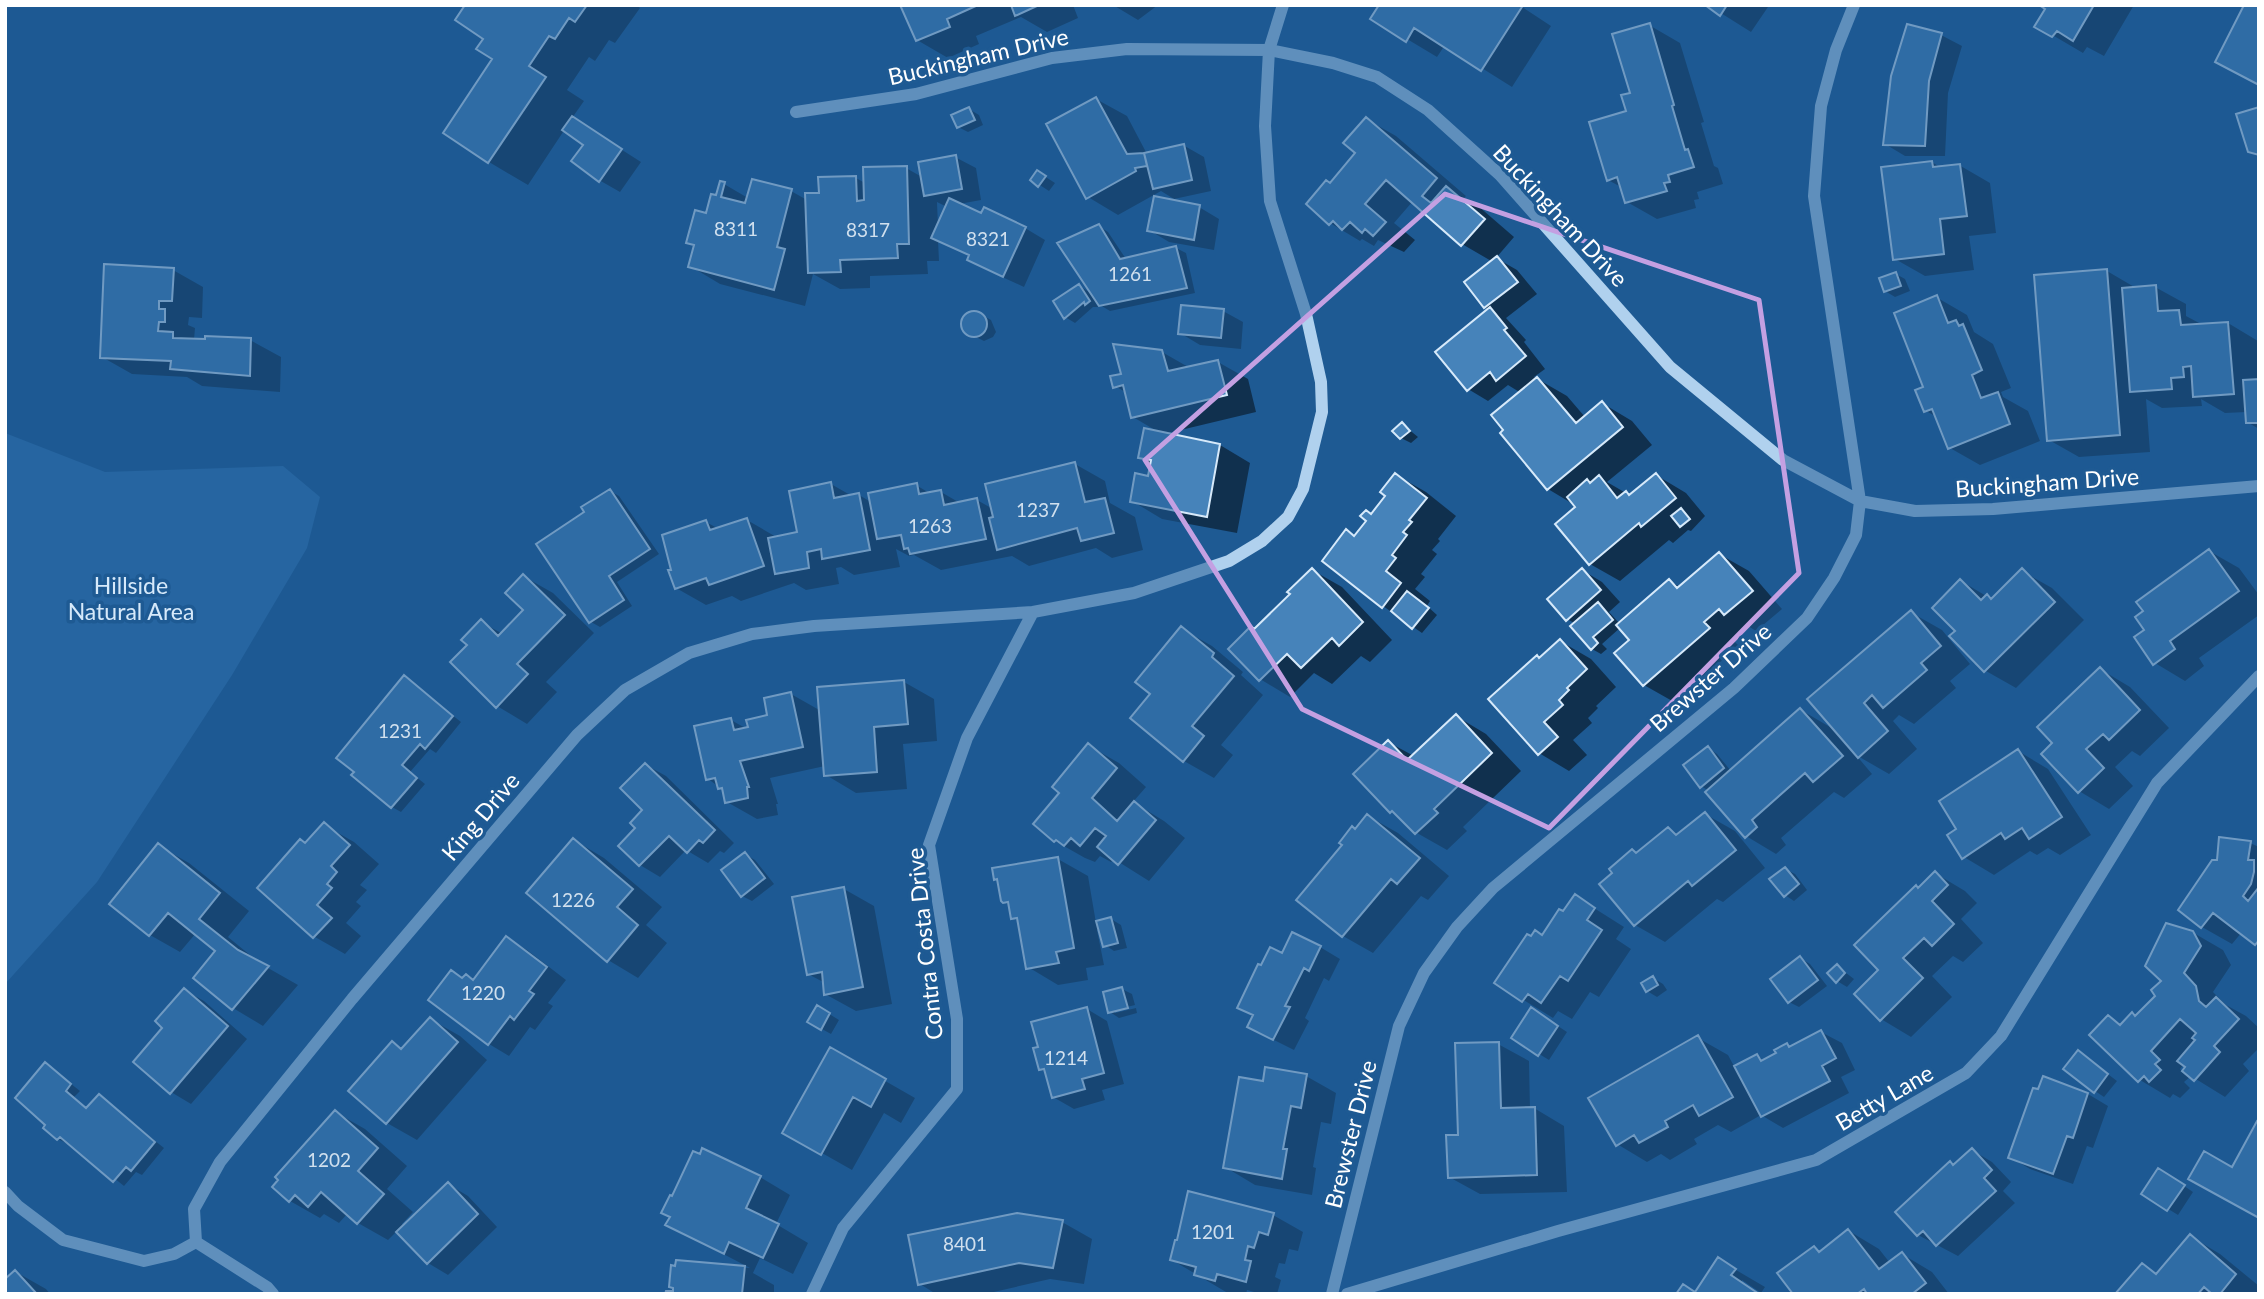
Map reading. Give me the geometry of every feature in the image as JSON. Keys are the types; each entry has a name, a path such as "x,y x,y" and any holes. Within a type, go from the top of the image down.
{"street":[{"path":"1033,612 1134,593 1229,561 1262,541 1288,517 1303,488 1322,412 1321,382 1306,314 1270,201 1265,126 1269,50 1283,5"},
{"name":"Brewster Drive","path":"1332,1294 1399,1026 1424,972 1457,927 1493,888 1734,688 1807,618 1834,578 1856,535 1860,501 1814,196 1821,106 1836,50 1854,5"},
{"name":"Buckingham Drive","path":"796,112 916,94 1052,58 1127,49 1269,50 1333,63 1377,77 1428,110 1500,175 1670,366 1783,460 1860,501 1915,511 1993,509 2259,486"},
{"name":"King Drive","path":"196,1242 194,1209 220,1162 352,999 576,735 625,690 689,653 752,634 814,626 1033,612"},
{"name":"Contra Costa Drive","path":"812,1294 843,1228 957,1089 957,1019 929,845 967,738 1033,612"},
{"name":"Betty Lane","path":"1347,1294 1558,1231 1816,1160 1966,1073 2001,1036 2157,783 2259,676"},
{"path":"5,1192 18,1206 63,1240 144,1261 174,1254 196,1242 267,1287 273,1294"}],"highlighted area":[{"path":"1445,194 1759,300 1799,573 1549,828 1302,709 1145,460"}],"green space":[{"name":"Hillside Natural Area","path":"5,433 105,472 283,466 320,497 307,548 232,675 97,882 5,984"}],"building":[{"path":"465,5 587,5 575,22 569,18 555,39 549,36 529,66 546,77 488,163 443,133 492,59 476,49 483,39 455,20"},
{"path":"900,5 978,5 947,19 950,27 916,41"},
{"path":"1011,5 1039,5 1015,16"},
{"path":"1379,5 1522,7 1481,71 1414,28 1406,42 1370,19"},
{"path":"1705,5 1727,5 1720,16"},
{"path":"2039,5 2094,5 2073,41 2057,31 2052,37 2034,27 2045,9"},
{"path":"2244,5 2259,5 2259,85 2215,62"},
{"path":"1650,23 1685,150 1688,149 1694,167 1668,175 1670,182 1664,183 1667,191 1625,203 1617,177 1607,181 1589,122 1626,111 1621,95 1630,93 1612,34"},
{"path":"1907,24 1942,33 1929,81 1925,146 1883,145 1891,76"},
{"path":"1096,97 1127,154 1144,153 1147,166 1135,168 1136,171 1086,199 1046,124"},
{"path":"969,107 975,120 957,128 951,115"},
{"path":"2259,107 2259,155 2248,152 2236,114"},
{"path":"572,116 622,149 599,182 571,161 583,145 562,130"},
{"path":"1366,117 1437,178 1422,196 1431,203 1446,186 1485,219 1461,246 1386,180 1365,204 1386,222 1373,236 1365,229 1362,233 1350,222 1342,230 1333,221 1329,225 1306,204 1326,180 1330,183 1355,153 1343,143"},
{"path":"1184,144 1192,180 1153,189 1144,153"},
{"path":"956,155 962,189 924,196 918,162"},
{"path":"1932,161 1933,167 1960,164 1967,216 1940,219 1944,254 1893,260 1881,167"},
{"path":"907,166 909,244 897,244 898,258 840,260 841,272 808,273 805,193 819,193 818,177 856,176 857,201 864,200 863,167"},
{"path":"1037,170 1046,176 1038,187 1030,180"},
{"path":"752,179 792,189 777,247 785,249 774,290 688,267 694,245 686,243 695,210 706,213 711,194 716,195 720,181 725,182 721,197 745,203"},
{"path":"1154,196 1200,205 1194,240 1147,231"},
{"path":"949,198 981,213 984,207 1026,227 1003,277 967,260 969,255 931,238"},
{"path":"1099,224 1120,259 1176,246 1187,288 1099,306 1057,243"},
{"path":"1497,256 1518,282 1484,308 1464,282"},
{"path":"104,264 174,268 172,301 159,301 159,309 165,309 165,322 159,322 158,331 173,332 173,338 251,338 250,376 170,369 171,361 100,358"},
{"path":"2107,269 2120,435 2047,441 2034,275"},
{"path":"1896,272 1901,286 1884,292 1879,278"},
{"path":"1079,284 1090,301 1085,305 1084,302 1064,319 1053,301"},
{"path":"2156,285 2158,311 2179,310 2181,325 2228,322 2234,394 2193,397 2191,366 2183,367 2184,377 2171,378 2172,389 2130,392 2122,288"},
{"path":"1937,295 1948,323 1956,320 1959,326 1963,324 1982,370 1972,375 1981,398 1998,392 2010,424 1948,449 1932,409 1924,412 1915,390 1923,387 1894,313"},
{"path":"1181,305 1224,309 1221,338 1178,334"},
{"path":"1490,307 1507,328 1504,330 1526,356 1496,381 1490,372 1467,391 1435,352"},
{"path":"974,311 983,315 987,324 983,333 974,337 965,333 961,324 965,315"},
{"path":"1113,344 1162,350 1168,371 1218,360 1227,395 1131,418 1123,385 1113,388 1110,376 1121,374"},
{"path":"1537,377 1576,423 1602,401 1623,427 1547,490 1500,433 1503,430 1491,415"},
{"path":"2259,379 2259,423 2246,423 2243,380"},
{"path":"1402,422 1410,431 1400,439 1392,431"},
{"path":"1144,428 1220,444 1207,517 1130,502 1135,473 1148,476 1151,460 1138,458"},
{"path":"1075,462 1085,502 1105,498 1114,533 1081,541 1077,528 997,550 989,518 993,517 985,484"},
{"path":"1395,473 1427,498 1409,520 1412,522 1403,532 1407,535 1392,555 1396,558 1386,571 1401,583 1382,608 1322,561 1346,529 1354,536 1366,521 1360,516 1366,510 1371,514 1385,496 1380,492"},
{"path":"1656,473 1676,498 1641,527 1639,523 1589,565 1555,524 1575,507 1567,497 1587,479 1590,483 1599,475 1617,498 1626,491 1629,495"},
{"path":"831,482 834,498 859,493 870,550 822,559 821,549 807,552 809,568 775,574 768,538 797,532 789,491"},
{"path":"917,483 919,494 941,490 944,505 977,498 986,539 910,554 908,548 904,549 901,535 877,539 868,493"},
{"path":"610,489 650,549 609,576 624,600 589,623 536,544 584,512 581,507"},
{"path":"1681,508 1690,519 1680,527 1671,516"},
{"path":"747,518 764,566 709,585 706,578 675,589 668,570 671,570 662,535 706,520 710,530"},
{"path":"2209,549 2239,591 2170,641 2175,649 2153,665 2134,637 2144,630 2135,617 2143,611 2136,602"},
{"path":"1719,552 1753,591 1724,615 1719,609 1704,622 1710,628 1643,686 1614,653 1629,640 1616,625 1669,579 1677,588"},
{"path":"1312,568 1363,622 1339,646 1332,638 1301,668 1287,654 1259,681 1228,649 1251,626 1254,629"},
{"path":"1582,568 1601,590 1566,621 1547,599"},
{"path":"2022,568 2055,602 1984,672 1949,636 1955,631 1932,608 1960,579 1981,600 1987,594 1991,599"},
{"path":"523,574 565,615 517,664 528,674 496,708 450,662 467,645 461,640 481,619 498,636 523,610 505,593"},
{"path":"1407,591 1429,608 1412,629 1391,611"},
{"path":"1598,602 1613,620 1593,637 1598,643 1591,650 1570,626"},
{"path":"1911,610 1941,646 1921,663 1927,670 1883,708 1872,695 1864,703 1888,731 1858,758 1807,699"},
{"path":"1181,626 1214,653 1212,657 1234,676 1192,726 1204,736 1183,762 1130,718 1150,694 1135,682"},
{"path":"1560,639 1587,669 1567,688 1569,690 1559,700 1563,705 1544,722 1558,737 1538,755 1488,699 1537,655 1539,658"},
{"path":"2100,667 2140,710 2109,740 2103,734 2086,749 2104,768 2078,793 2041,754 2052,743 2037,727"},
{"path":"404,675 453,716 425,749 420,744 402,765 417,778 391,808 351,775 354,772 336,758"},
{"path":"904,680 908,724 874,727 877,772 824,776 817,687"},
{"path":"791,692 803,747 740,761 749,787 748,798 725,803 722,788 718,789 715,778 706,780 694,726 731,718 734,730 748,727 746,720 767,715 764,698"},
{"path":"1800,708 1843,756 1813,782 1805,773 1752,820 1757,827 1745,838 1705,792"},
{"path":"1456,714 1492,753 1434,809 1438,813 1415,834 1392,811 1390,813 1353,774 1388,740 1407,760"},
{"path":"1088,743 1117,768 1092,798 1117,821 1134,801 1156,820 1118,865 1097,847 1106,836 1095,828 1080,846 1071,838 1064,846 1056,840 1054,842 1033,824 1059,793 1052,787"},
{"path":"1708,746 1724,768 1700,788 1683,765"},
{"path":"2018,749 2062,817 2029,839 2022,828 2005,839 2001,833 1962,859 1947,835 1956,829 1939,801"},
{"path":"645,763 715,830 703,843 699,840 687,853 669,836 639,866 618,846 635,828 630,823 642,810 620,788"},
{"path":"1705,812 1736,850 1692,886 1688,881 1634,926 1599,884 1612,873 1609,869 1632,849 1636,853 1668,827 1676,835"},
{"path":"1367,814 1420,858 1397,884 1391,879 1342,937 1296,900 1342,845 1339,843 1352,826 1355,829"},
{"path":"324,822 350,845 331,866 337,872 327,884 332,888 317,905 332,918 313,938 257,888 300,839 305,843"},
{"path":"2219,837 2251,841 2248,860 2254,860 2254,872 2251,884 2243,896 2248,901 2259,887 2259,940 2255,945 2213,913 2201,928 2178,910 2212,860 2217,860"},
{"path":"573,838 633,889 617,907 638,925 607,962 526,893"},
{"path":"158,843 220,893 199,919 238,950 269,966 232,1010 193,978 215,951 168,913 149,936 109,904"},
{"path":"745,852 765,878 741,897 721,870"},
{"path":"1058,857 1074,948 1056,952 1059,963 1026,969 1017,918 1011,919 1008,902 1001,901 992,868"},
{"path":"1785,867 1799,884 1784,897 1769,879"},
{"path":"1935,871 1948,885 1932,901 1954,924 1932,946 1924,938 1903,958 1923,978 1880,1021 1854,994 1878,970 1854,945 1916,885 1918,888"},
{"path":"844,887 863,987 824,995 822,972 807,975 792,897"},
{"path":"1575,894 1595,908 1587,920 1602,930 1568,981 1560,976 1541,1003 1528,994 1522,1002 1494,983 1527,934 1531,936 1535,930 1542,935 1559,909 1563,911"},
{"path":"1111,917 1118,943 1103,947 1096,921"},
{"path":"2166,923 2193,931 2201,946 2184,973 2196,986 2199,1001 2206,1007 2216,997 2239,1019 2214,1046 2220,1052 2194,1081 2182,1071 2185,1067 2177,1061 2195,1040 2192,1038 2196,1033 2180,1019 2151,1051 2160,1060 2155,1064 2161,1070 2149,1082 2144,1076 2138,1082 2089,1035 2108,1015 2120,1025 2132,1012 2135,1016 2155,996 2151,990 2161,981 2145,966"},
{"path":"1292,932 1321,946 1309,971 1304,968 1285,1006 1290,1007 1273,1040 1247,1027 1253,1015 1237,1008 1258,964 1261,965 1270,947 1282,953"},
{"path":"506,936 547,967 529,991 534,994 514,1020 510,1016 488,1045 428,1000 451,970 462,978 466,974 473,980"},
{"path":"1800,956 1818,980 1788,1003 1770,979"},
{"path":"1837,964 1845,973 1836,983 1827,973"},
{"path":"1653,976 1658,985 1646,992 1641,983"},
{"path":"1122,987 1128,1008 1108,1013 1103,992"},
{"path":"184,988 228,1026 170,1094 133,1062 162,1028 155,1021"},
{"path":"817,1005 830,1013 821,1030 807,1022"},
{"path":"1087,1007 1104,1073 1082,1079 1085,1089 1052,1098 1044,1069 1039,1070 1033,1048 1038,1047 1031,1022"},
{"path":"1531,1007 1558,1026 1538,1056 1511,1038"},
{"path":"430,1017 458,1042 386,1124 348,1091 392,1041 401,1049"},
{"path":"1821,1030 1836,1058 1822,1066 1830,1081 1761,1117 1734,1066 1757,1054 1761,1061 1787,1043 1789,1047"},
{"path":"1698,1035 1733,1097 1699,1116 1693,1105 1665,1121 1668,1127 1639,1143 1634,1135 1616,1146 1588,1098"},
{"path":"1499,1042 1501,1108 1535,1107 1537,1175 1448,1178 1446,1135 1458,1135 1455,1043"},
{"path":"830,1047 886,1079 871,1107 853,1097 821,1155 782,1133"},
{"path":"2078,1050 2108,1074 2094,1093 2063,1069"},
{"path":"45,1062 71,1084 66,1091 86,1108 99,1094 155,1142 131,1171 126,1167 113,1182 60,1137 57,1140 43,1128 45,1125 15,1098"},
{"path":"1265,1067 1307,1074 1301,1108 1291,1106 1283,1149 1287,1149 1282,1179 1223,1168 1239,1077 1263,1081"},
{"path":"2043,1076 2088,1093 2073,1138 2067,1136 2053,1174 2008,1158 2033,1088 2038,1089"},
{"path":"335,1110 378,1148 358,1171 384,1194 357,1224 321,1192 308,1207 295,1195 289,1202 272,1187 278,1180 275,1177"},
{"path":"2257,1121 2259,1218 2188,1179 2204,1151 2232,1167"},
{"path":"702,1148 761,1176 746,1208 779,1224 763,1258 729,1242 724,1254 665,1225 670,1217 661,1213 693,1151 700,1154"},
{"path":"1972,1148 1992,1170 1984,1178 1996,1191 1936,1246 1923,1231 1917,1236 1895,1212 1950,1161 1953,1165"},
{"path":"2158,1168 2185,1185 2167,1211 2141,1194"},
{"path":"448,1182 478,1214 427,1264 396,1232"},
{"path":"1188,1191 1274,1213 1268,1235 1259,1232 1254,1248 1248,1246 1245,1260 1251,1261 1246,1282 1217,1274 1215,1281 1194,1275 1196,1267 1170,1260"},
{"path":"1017,1213 1063,1220 1053,1268 1019,1263 918,1285 908,1235"},
{"path":"1848,1229 1879,1269 1902,1252 1926,1283 1912,1294 1867,1294 1864,1289 1857,1294 1793,1294 1777,1273 1814,1246 1819,1252"},
{"path":"2190,1234 2236,1274 2220,1294 2212,1294 2204,1287 2198,1294 2115,1294 2142,1263 2156,1274"},
{"path":"1718,1257 1736,1269 1731,1275 1759,1294 1676,1294 1683,1284 1695,1292"},
{"path":"676,1260 745,1266 742,1294 665,1294 666,1291 673,1291 673,1288 669,1287 671,1265 675,1266"},
{"path":"15,1270 37,1294 5,1294 5,1279"}]}
